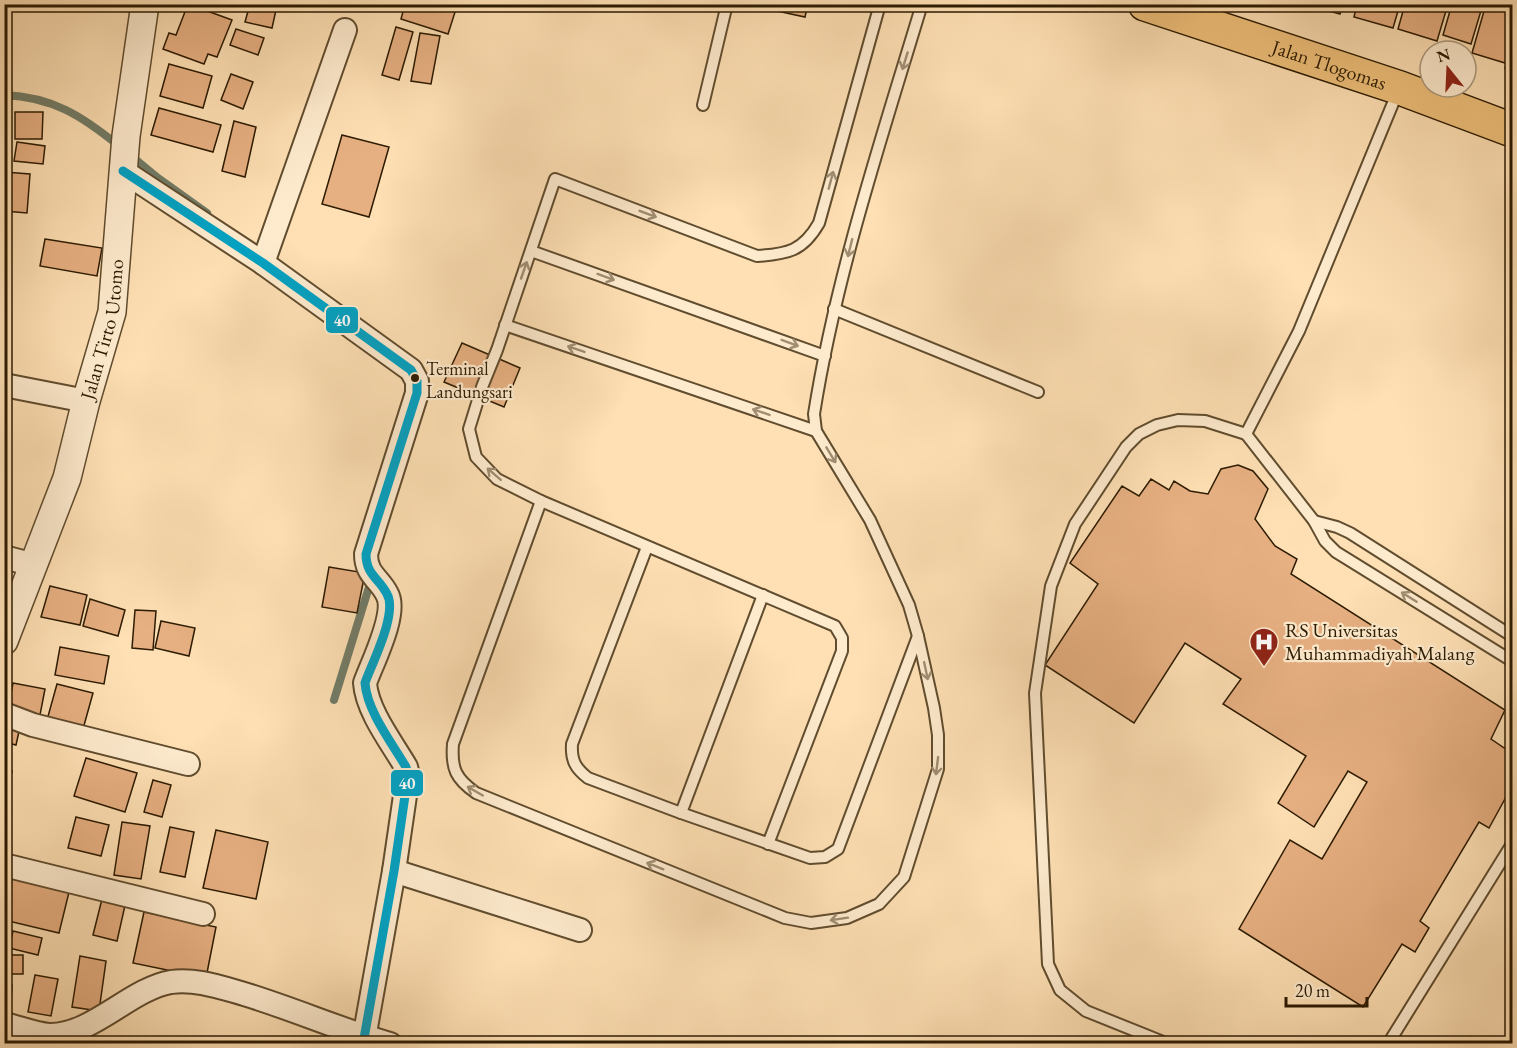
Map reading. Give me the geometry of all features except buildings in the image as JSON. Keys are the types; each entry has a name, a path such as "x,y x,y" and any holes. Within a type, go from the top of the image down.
{"main road":[{"name":"Jalan Tlogomas","path":"1144,4 1400,88 1512,130"}],"street":[{"name":"Jalan Tirto Utomo","path":"4,641 67,478 86,401 112,312 124,155 145,4"},
{"path":"267,255 345,30"},
{"path":"124,155 267,255 411,370 417,381 417,393 366,554 366,564 371,575 387,593 391,614 365,683 365,693 370,706 406,767 408,775 394,871 364,1040"},
{"path":"4,385 86,401"},
{"path":"4,557 34,565"},
{"path":"4,714 33,725 188,764"},
{"path":"4,865 203,914"},
{"path":"394,871 579,930"},
{"path":"4,1024 49,1035 68,1031 90,1023 151,989 171,982 199,982 262,999 364,1040 390,1044"}],"lane":[{"path":"703,105 727,4"},
{"path":"768,844 842,651 842,638 835,626 541,501 497,479 476,457 469,429 555,179 757,256 790,252 802,246 812,236 819,223 880,4"},
{"path":"541,501 453,744 452,754 457,777 476,793 785,918 811,922 847,918 879,904 904,877 938,769 937,726 909,605 870,520 816,431 814,414 834,309 855,225 922,4"},
{"path":"1246,434 1299,331 1400,88"},
{"path":"531,250 825,356"},
{"path":"834,309 1038,392"},
{"path":"505,325 816,431"},
{"path":"1168,1044 1086,1011 1060,990 1048,964 1046,945 1035,693 1051,586 1075,524 1126,447 1139,434 1157,425 1178,420 1204,421 1246,434 1314,521 1325,542 1336,552 1512,661"},
{"path":"1314,521 1350,533 1512,636"},
{"path":"647,547 572,744 573,763 578,771 588,778 810,858 825,857 838,849 918,636"},
{"path":"681,813 763,596"},
{"path":"1388,1044 1512,844"}],"waterway":[{"path":"4,95 37,100 66,110 119,146"},
{"path":"129,154 207,213"},
{"path":"334,700 369,587"}],"transit line":[{"name":"40","path":"123,171 263,263 411,370 417,381 417,393 366,554 368,567 384,589 390,602 387,625 365,683 367,694 375,716 406,767 408,775 394,871 363,1044"}],"place":[{"name":"Terminal Landungsari","path":"415,378"},
{"name":"RS Universitas Muhammadiyah Malang","path":"1264,668"}]}
